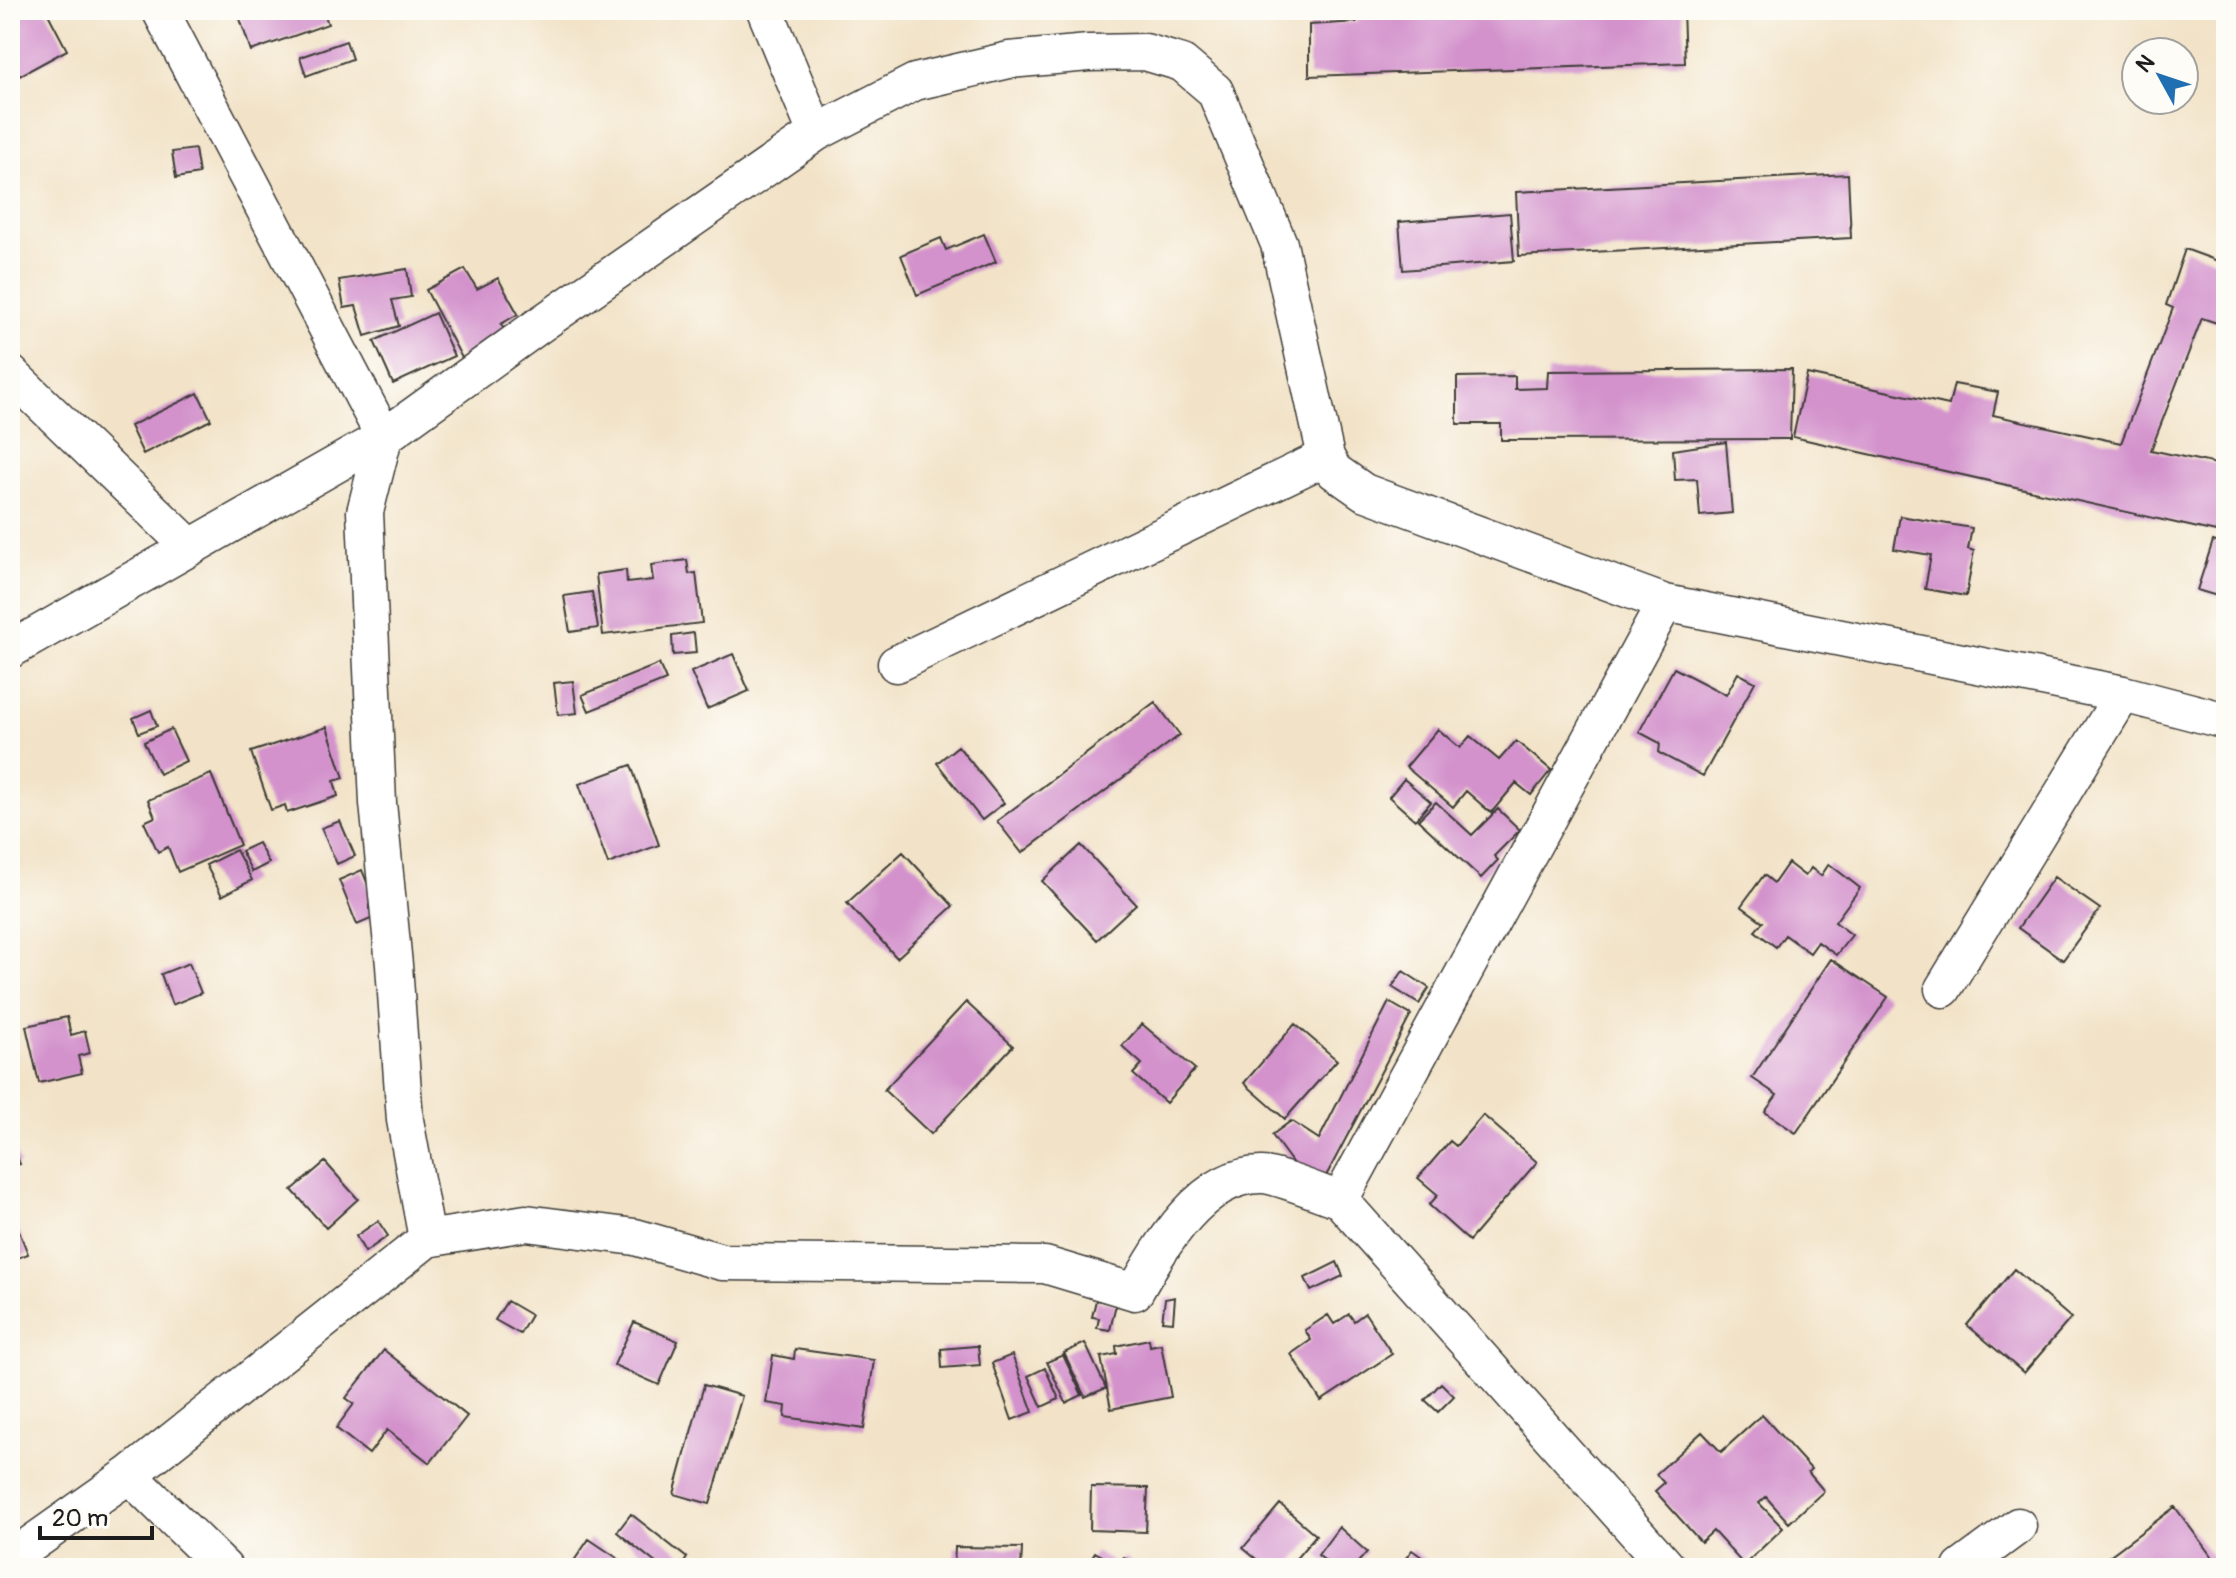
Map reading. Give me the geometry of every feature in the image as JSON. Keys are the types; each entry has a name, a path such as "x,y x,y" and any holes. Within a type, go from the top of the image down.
{"street":[{"path":"160,10 384,437 365,512 378,803 405,1120 427,1239"},
{"path":"765,10 816,133"},
{"path":"10,650 384,437 816,133 915,82 1009,60 1145,52 1182,63 1215,91 1279,244 1326,457 1334,471 1364,492 1665,603 2123,694 2226,721"},
{"path":"10,373 190,547"},
{"path":"896,664 1326,457"},
{"path":"1340,1200 1665,603"},
{"path":"1943,989 2123,694"},
{"path":"10,1559 129,1475 427,1239 526,1223 635,1237 722,1262 1045,1265 1135,1292 1156,1254 1195,1204 1236,1178 1265,1175 1340,1200 1668,1568"},
{"path":"129,1475 224,1568"},
{"path":"1961,1568 2018,1526"}],"building":[{"path":"10,10 46,10 67,50 10,81"},
{"path":"237,10 323,10 328,24 251,51"},
{"path":"1356,10 1683,10 1685,63 1309,76 1309,25 1357,22"},
{"path":"346,41 352,59 306,76 300,57"},
{"path":"195,149 199,174 176,178 172,152"},
{"path":"1848,174 1851,238 1519,256 1516,192"},
{"path":"1510,213 1514,261 1403,270 1399,222"},
{"path":"984,234 996,262 917,295 901,255 941,238 946,250"},
{"path":"2185,249 2226,264 2226,326 2202,318 2151,450 2226,466 2226,489 2216,532 1793,437 1807,374 1949,405 1954,384 1998,392 1993,415 2121,443 2173,308 2166,305"},
{"path":"407,269 411,297 392,300 399,326 365,336 356,306 344,308 339,280"},
{"path":"465,269 477,289 498,278 518,314 501,324 506,333 462,358 426,290"},
{"path":"435,313 454,356 393,384 374,341"},
{"path":"1792,369 1790,439 1501,440 1501,424 1457,424 1457,377 1515,376 1515,389 1547,388 1548,371"},
{"path":"198,393 211,420 143,454 130,426"},
{"path":"1726,442 1732,513 1700,516 1697,479 1675,480 1673,450"},
{"path":"1900,516 1972,528 1968,549 1974,551 1966,596 1925,589 1931,555 1894,549"},
{"path":"2213,541 2226,545 2224,598 2197,590"},
{"path":"687,560 689,574 696,573 702,623 603,635 596,574 626,570 627,583 653,580 651,565"},
{"path":"592,592 598,628 570,632 564,596"},
{"path":"694,633 696,653 673,655 672,636"},
{"path":"733,654 749,691 707,709 691,672"},
{"path":"659,664 666,680 589,711 582,695"},
{"path":"1674,668 1726,695 1738,673 1755,682 1703,776 1659,753 1660,743 1639,732"},
{"path":"573,681 577,713 558,715 554,683"},
{"path":"1155,702 1180,735 1022,853 997,821"},
{"path":"151,710 157,726 139,733 133,718"},
{"path":"327,727 344,778 334,781 338,796 287,813 285,805 271,810 251,752"},
{"path":"171,729 186,761 159,774 144,742"},
{"path":"1438,729 1460,748 1470,736 1499,760 1516,741 1551,770 1531,795 1516,783 1491,813 1466,791 1453,807 1406,767"},
{"path":"958,746 1004,803 982,820 937,763"},
{"path":"631,765 659,845 608,864 579,784"},
{"path":"211,774 240,845 178,872 168,847 158,852 144,822 155,817 148,800"},
{"path":"1404,779 1431,802 1415,820 1389,797"},
{"path":"1436,802 1472,835 1498,809 1520,830 1494,856 1498,860 1481,878 1418,820"},
{"path":"340,821 355,856 337,864 321,828"},
{"path":"258,843 269,863 252,872 241,851"},
{"path":"1081,845 1136,904 1097,940 1042,881"},
{"path":"236,850 252,880 222,896 206,865"},
{"path":"903,852 953,906 897,958 847,903"},
{"path":"1788,863 1805,876 1811,868 1821,876 1829,864 1860,888 1835,922 1852,935 1836,955 1818,942 1810,953 1785,935 1776,947 1755,931 1763,922 1741,906 1764,875 1774,883"},
{"path":"362,870 380,915 357,925 339,880"},
{"path":"2054,877 2100,909 2063,960 2018,928"},
{"path":"1831,959 1888,997 1796,1133 1765,1112 1777,1095 1752,1078"},
{"path":"189,963 201,993 172,1005 161,974"},
{"path":"1403,971 1429,988 1419,1004 1392,987"},
{"path":"966,1002 1013,1046 931,1134 884,1090"},
{"path":"1389,1002 1411,1015 1326,1176 1294,1165 1272,1135 1291,1121 1319,1139"},
{"path":"67,1017 71,1035 85,1031 90,1053 78,1056 82,1073 39,1083 26,1026"},
{"path":"1142,1024 1195,1069 1166,1103 1133,1074 1142,1064 1122,1046"},
{"path":"1295,1024 1337,1060 1285,1119 1244,1083"},
{"path":"1483,1115 1537,1162 1469,1241 1429,1205 1438,1195 1418,1178 1450,1141 1456,1146"},
{"path":"10,1138 20,1164 10,1167"},
{"path":"325,1162 358,1199 326,1228 292,1190"},
{"path":"15,1221 28,1254 10,1261 10,1222"},
{"path":"378,1221 388,1236 365,1252 356,1236"},
{"path":"1337,1262 1343,1276 1311,1291 1305,1278"},
{"path":"2014,1269 2071,1318 2024,1373 1967,1325"},
{"path":"1175,1297 1173,1322 1162,1321 1165,1299"},
{"path":"1096,1300 1116,1304 1110,1330 1097,1328 1099,1318 1092,1317"},
{"path":"507,1301 531,1315 520,1334 495,1320"},
{"path":"1365,1313 1392,1354 1321,1401 1291,1354 1311,1340 1305,1330 1328,1315 1334,1324 1349,1314 1354,1321"},
{"path":"634,1322 678,1341 659,1385 614,1365"},
{"path":"1149,1339 1150,1346 1161,1344 1171,1397 1111,1409 1101,1357 1117,1354 1116,1346"},
{"path":"1085,1343 1106,1388 1085,1397 1064,1353"},
{"path":"978,1346 980,1365 942,1368 941,1349"},
{"path":"795,1349 874,1360 864,1429 785,1417 786,1406 766,1403 773,1355 794,1359"},
{"path":"384,1350 467,1416 430,1463 387,1430 369,1454 336,1428 354,1404 346,1398"},
{"path":"1012,1355 1033,1412 1012,1420 992,1363"},
{"path":"1063,1355 1082,1395 1066,1403 1047,1362"},
{"path":"1045,1368 1059,1399 1042,1407 1028,1376"},
{"path":"1441,1383 1454,1396 1438,1412 1425,1400"},
{"path":"704,1385 742,1396 710,1504 674,1494"},
{"path":"1762,1415 1811,1469 1808,1472 1824,1491 1789,1523 1766,1497 1759,1503 1783,1528 1744,1565 1713,1531 1701,1542 1655,1491 1664,1483 1656,1474 1702,1432 1721,1452"},
{"path":"1091,1487 1148,1488 1146,1532 1090,1530"},
{"path":"1280,1504 1316,1535 1288,1568 1267,1568 1243,1548"},
{"path":"2175,1507 2220,1568 2104,1568 2100,1563"},
{"path":"631,1514 687,1558 680,1568 662,1568 617,1532"},
{"path":"1339,1527 1367,1552 1353,1568 1334,1568 1318,1555"},
{"path":"589,1539 632,1568 569,1568"},
{"path":"955,1547 1022,1548 1021,1568 954,1568"},
{"path":"1412,1550 1437,1568 1398,1568"},
{"path":"1095,1552 1111,1561 1107,1568 1085,1568"},
{"path":"1124,1557 1138,1568 1115,1568"}]}
